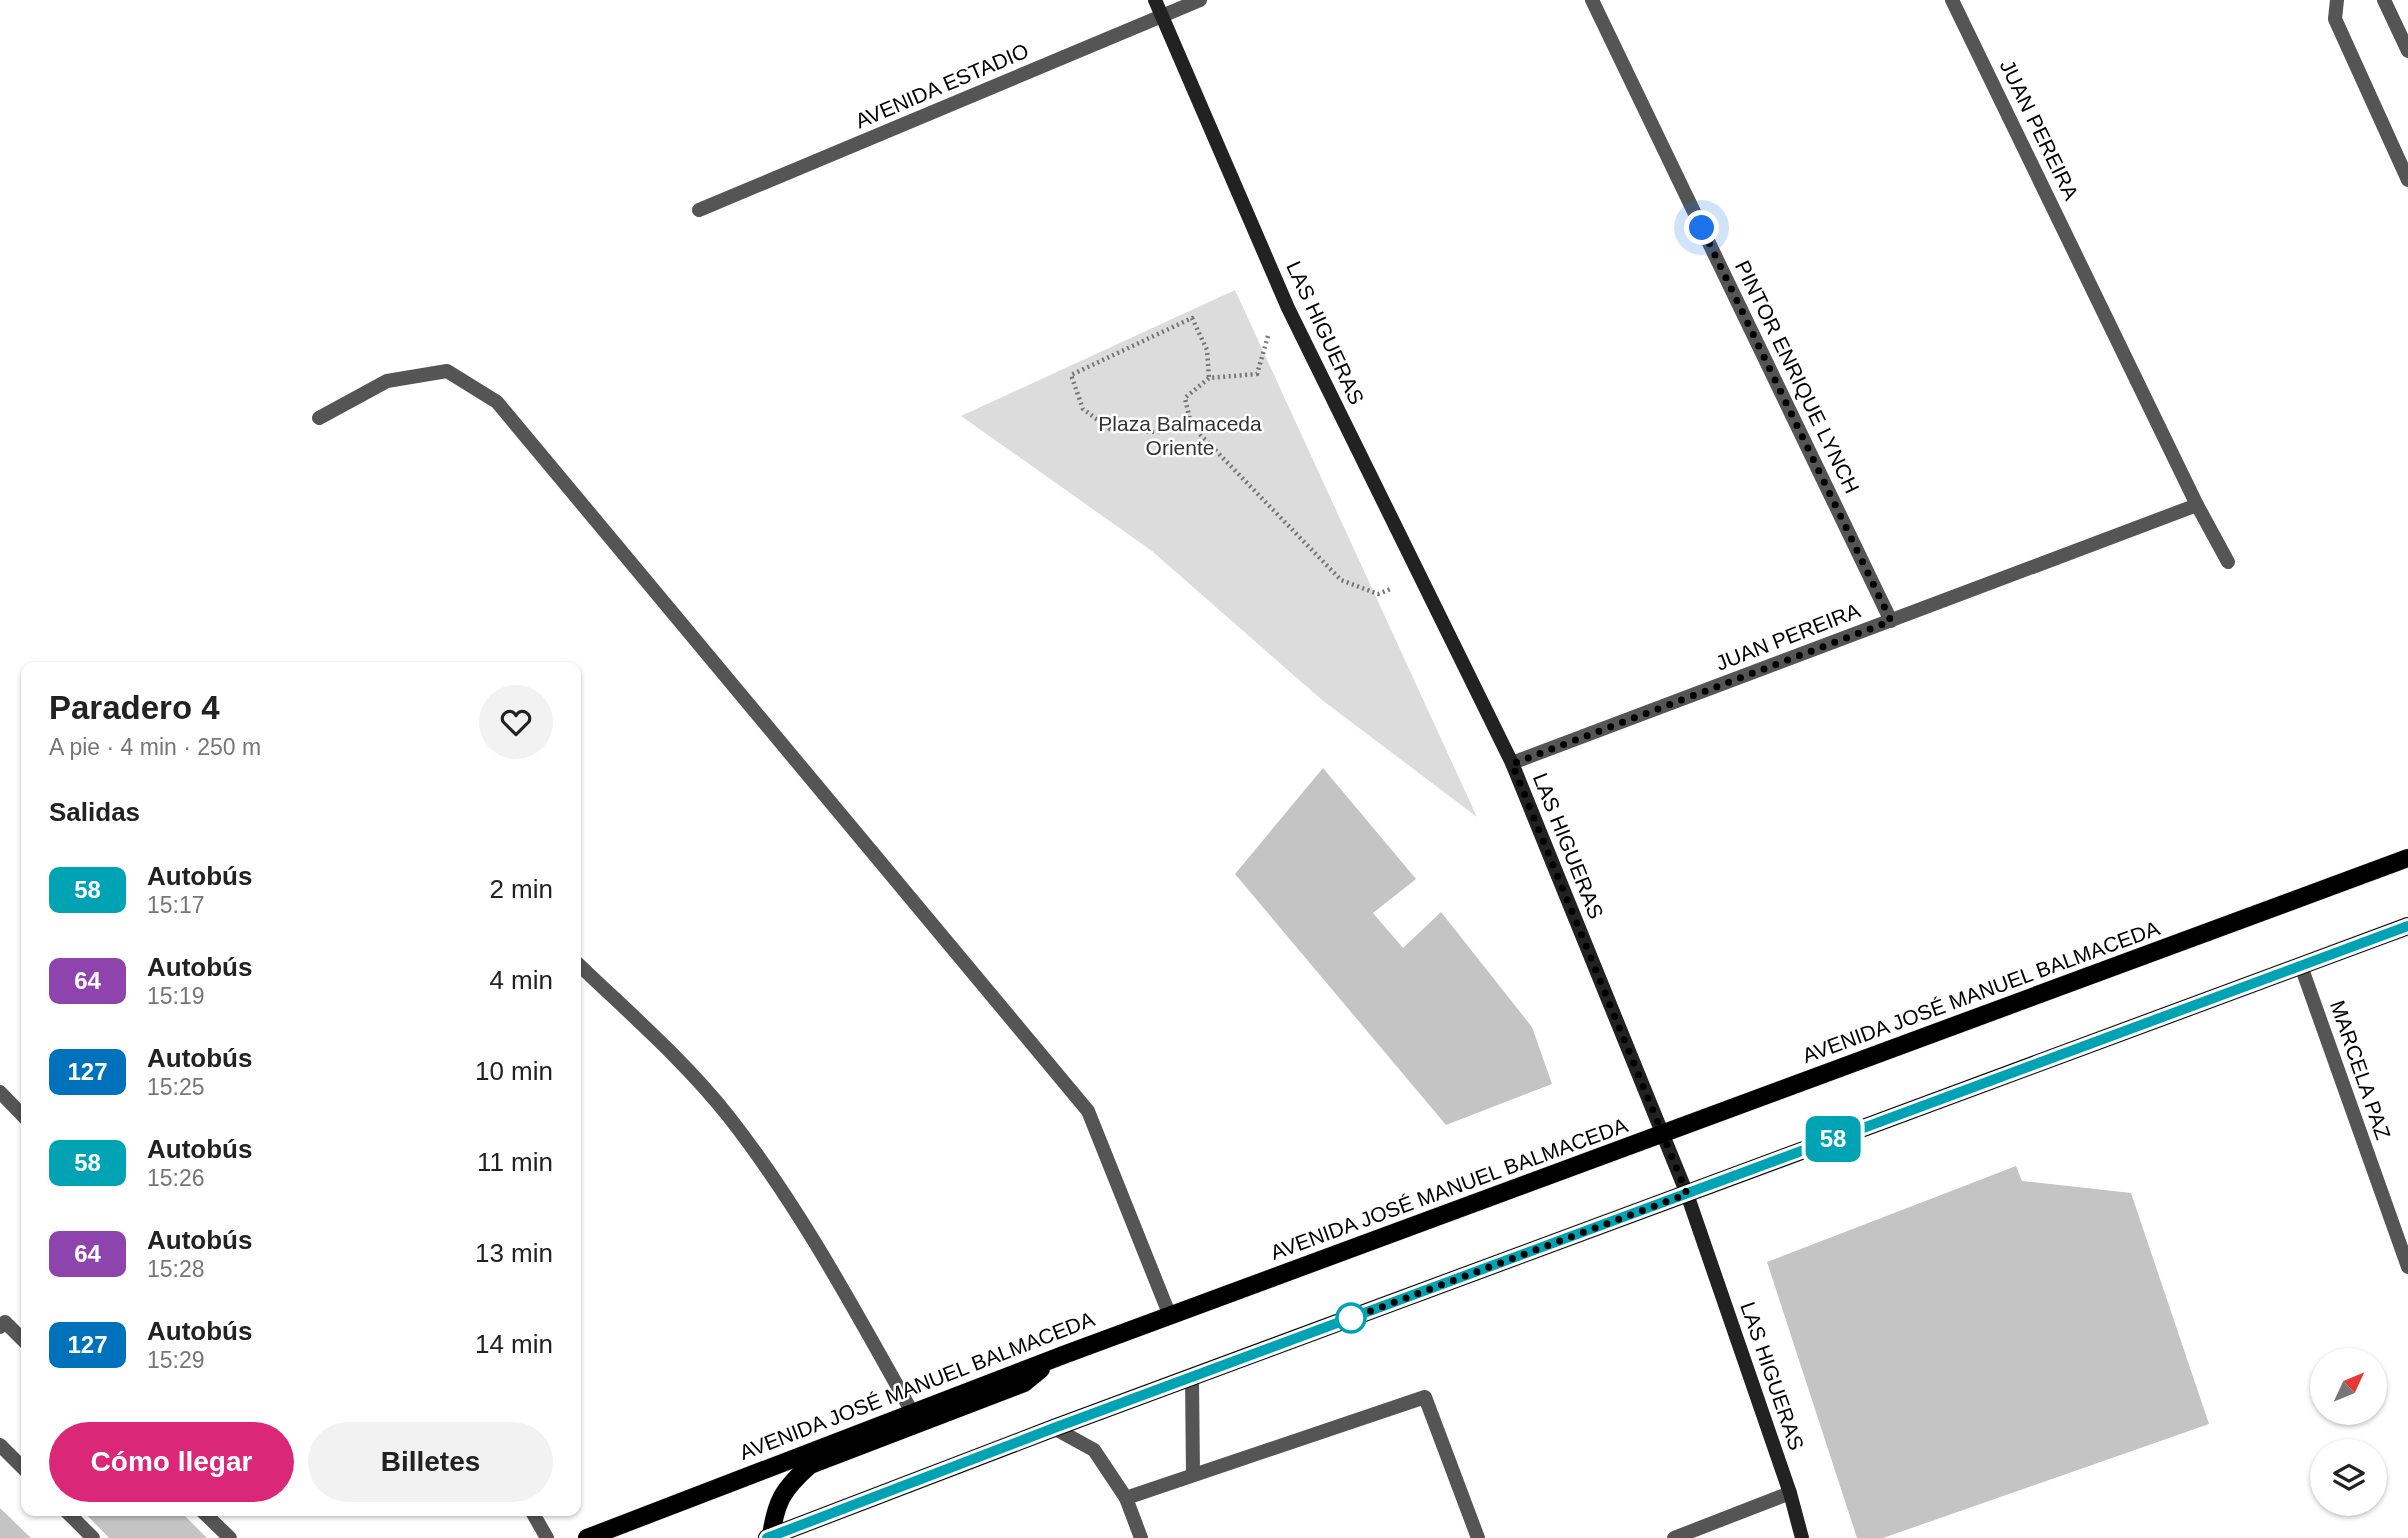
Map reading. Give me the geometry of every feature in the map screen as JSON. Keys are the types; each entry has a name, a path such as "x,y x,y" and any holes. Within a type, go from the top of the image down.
{"main road":[{"name":"LAS HIGUERAS","path":"1156,0 1288,308 1512,764 1687,1194 1790,1493 1802,1538"},
{"name":"AVENIDA JOSÉ MANUEL BALMACEDA","path":"587,1538 1066,1354 2408,858"},
{"path":"770,1537 1054,1428 2408,926"},
{"path":"770,1537 775,1507 789,1484 810,1465 1024,1383 1038,1370 1066,1354"}],"street":[{"name":"AVENIDA ESTADIO","path":"699,210 1200,0"},
{"name":"PINTOR ENRIQUE LYNCH","path":"1592,0 1891,621"},
{"name":"JUAN PEREIRA","path":"1952,0 2197,505 2228,562"},
{"path":"2337,0 2335,19 2408,180"},
{"path":"2385,0 2408,51"},
{"path":"318,418 387,380 447,371 497,402 1088,1111 1170,1316"},
{"name":"JUAN PEREIRA","path":"1512,764 2197,505"},
{"name":"MARCELA PAZ","path":"2301,965 2408,1267"},
{"path":"581,967 676,1058 729,1116 798,1211 912,1412"},
{"path":"0,1092 21,1114"},
{"path":"0,1327 5,1322 21,1338"},
{"path":"1192,1377 1193,1475"},
{"path":"1126,1498 1425,1396 1478,1538"},
{"path":"1054,1428 1094,1450 1126,1498 1141,1538"},
{"path":"0,1445 21,1466"},
{"path":"1674,1538 1790,1493"},
{"path":"71,1516 93,1538"},
{"path":"207,1516 230,1538"},
{"path":"534,1516 547,1538"}],"path":[{"path":"1288,308 1271,327 1257,374 1209,378 1185,398 1191,425 1341,580 1378,594 1419,577"},
{"path":"1189,417 1160,432 1110,429 1083,409 1071,375 1192,318 1207,350 1209,378"}],"green space":[{"name":"Plaza Balmaceda Oriente","path":"1235,290 1477,817 1322,700 1152,551 961,416"}],"building":[{"path":"1323,768 1416,879 1373,913 1403,948 1441,912 1532,1027 1552,1084 1446,1125 1235,874"},
{"path":"2016,1166 2022,1181 2131,1193 2209,1424 1883,1538 1857,1538 1767,1262"},
{"path":"0,1508 31,1538 0,1538"},
{"path":"88,1516 185,1516 207,1538 109,1538"}],"bus line":[{"name":"58","path":"767,1538 1054,1428 2408,926"}],"route":[{"path":"1351,1318 1349,1319 1687,1194 1512,764 1891,621 1702,228"}]}
